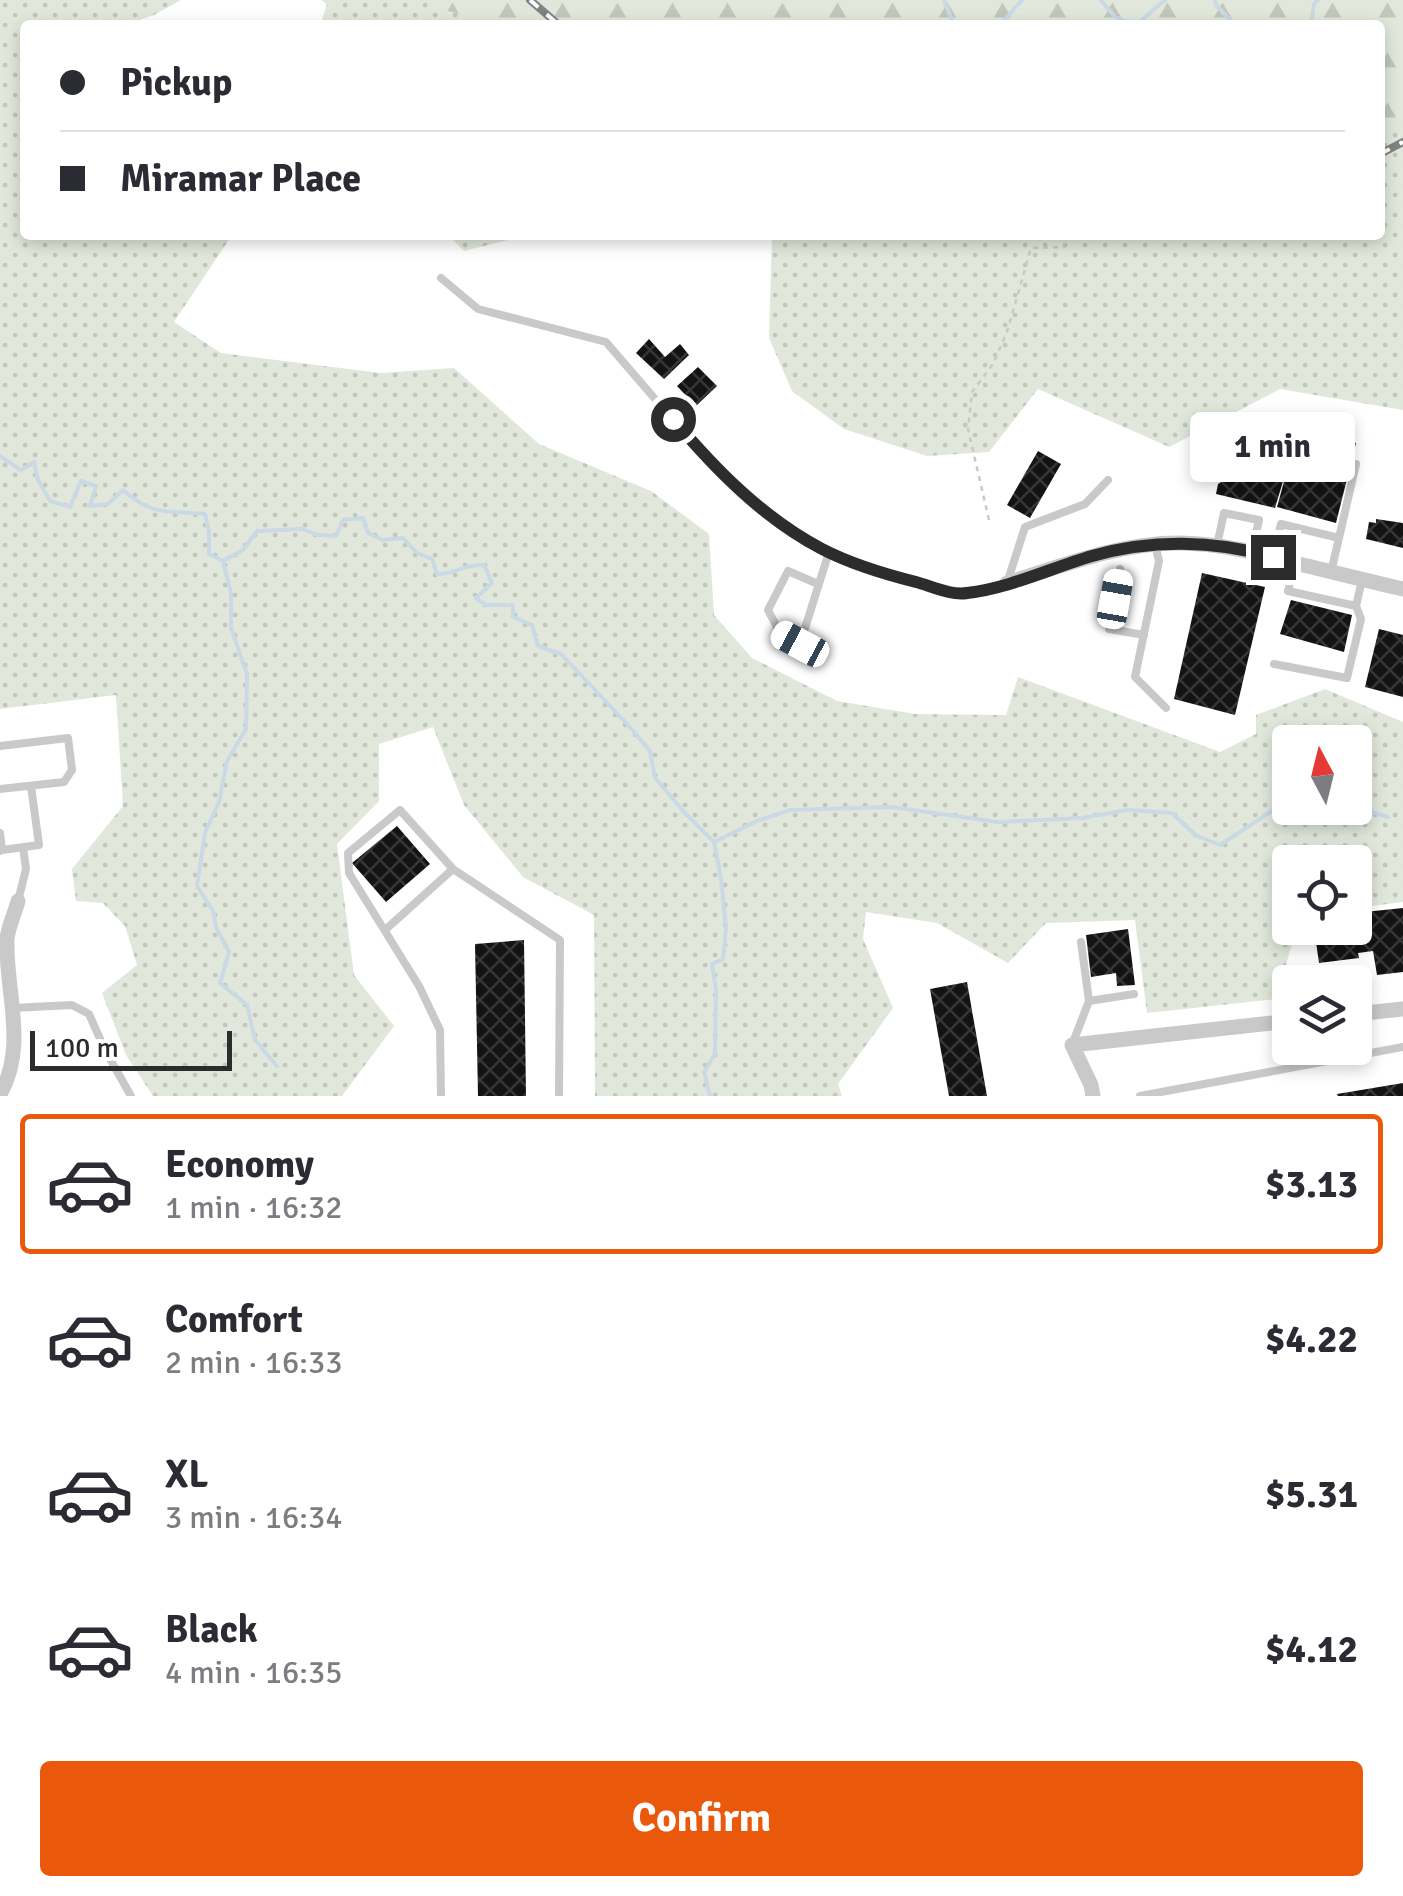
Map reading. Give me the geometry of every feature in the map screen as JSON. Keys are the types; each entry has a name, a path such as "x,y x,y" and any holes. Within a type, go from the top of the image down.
{"street":[{"path":"1007,584 1095,555 1176,543 1252,551 1403,589"},
{"path":"0,1094 7,1082 15,1038 4,936 18,901"},
{"path":"1372,1012 1403,1009"},
{"path":"1093,1096 1072,1046 1272,1023"}],"lane":[{"path":"442,278 478,309 606,342 711,464 762,510 829,552 892,576 964,594 1007,584 1026,527 1085,504 1108,480"},
{"path":"1331,572 1356,464"},
{"path":"1217,545 1224,512 1259,520 1252,551"},
{"path":"1273,557 1281,524 1339,538"},
{"path":"1156,545 1159,561 1135,677 1166,708"},
{"path":"818,584 788,571 768,610 780,633 800,644 829,552"},
{"path":"1294,563 1288,591 1356,606"},
{"path":"1120,568 1109,629 1144,634"},
{"path":"1274,664 1346,678 1361,619 1356,606 1362,579"},
{"path":"0,746 68,738 72,770 64,782 0,790"},
{"path":"0,834 1,851 39,845 31,786"},
{"path":"442,1096 440,1030 419,986 349,873 348,852 400,810 453,868 560,940 559,1096"},
{"path":"18,901 26,869 23,847"},
{"path":"384,930 453,868"},
{"path":"1072,1046 1089,1000 1080,942"},
{"path":"1089,1000 1134,994"},
{"path":"13,1008 72,1005 89,1014 131,1096"},
{"path":"1140,1096 1403,1047"}],"path":[{"path":"989,520 968,428 972,392 993,364 1007,332 1031,248 1064,248 1065,240"}],"green space":[{"path":"0,0 181,0 140,20 20,20 20,240 229,240 174,322 221,353 381,373 454,368 539,444 651,491 709,534 714,615 752,658 837,701 915,714 1006,715 1018,677 1220,752 1256,734 1256,715 1325,689 1403,722 1403,902 1372,906 1372,845 1272,845 1272,945 1291,945 1286,965 1272,965 1272,1000 1147,1013 1135,920 1046,923 1008,963 937,923 866,912 863,939 893,1008 838,1084 842,1096 595,1096 594,915 523,877 464,805 433,727 379,744 379,801 337,844 354,975 394,1026 342,1096 153,1096 126,1055 102,993 137,965 125,926 103,903 76,901 72,869 123,806 116,695 0,709"},
{"path":"321,0 1403,0 1403,410 1280,389 1169,447 1038,389 989,452 927,456 844,429 792,391 769,338 772,240 1385,240 1385,20 322,20 327,4"},
{"path":"427,0 1403,0 1403,125 1385,134 1385,20 487,20 444,10"},
{"path":"453,240 508,240 464,251"}],"building":[{"path":"649,339 665,357 680,344 689,355 664,379 636,353"},
{"path":"698,367 717,386 696,406 677,386"},
{"path":"1298,431 1356,443 1336,523 1277,507"},
{"path":"1038,451 1061,464 1030,518 1007,505"},
{"path":"1244,467 1284,478 1275,508 1216,494 1218,484"},
{"path":"1376,519 1403,523 1403,548 1366,539 1369,522 1376,523"},
{"path":"1202,573 1265,587 1235,715 1174,699"},
{"path":"1291,600 1352,615 1344,652 1280,634"},
{"path":"1379,629 1403,635 1403,697 1365,687"},
{"path":"397,826 430,864 386,902 352,863"},
{"path":"1403,908 1403,972 1377,975 1373,951 1358,953 1359,958 1319,963 1316,945 1372,945 1372,911"},
{"path":"1128,929 1135,985 1117,986 1116,973 1091,977 1086,935"},
{"path":"524,940 526,1096 478,1096 475,944"},
{"path":"967,982 987,1096 949,1096 930,989"},
{"path":"1403,1083 1403,1096 1337,1094"}],"waterway":[{"path":"944,0 952,20"},
{"path":"1004,20 1022,0"},
{"path":"1101,0 1115,17 1123,20"},
{"path":"1142,20 1165,0"},
{"path":"1215,0 1230,20"},
{"path":"1312,20 1318,0"},
{"path":"0,456 21,470 34,462 38,480 50,501 70,507 81,481 96,486 90,506 108,504 123,490 152,508 205,514 209,554 223,561 243,550 257,531 302,529 336,536 343,520 363,518 368,533 382,540 403,538 417,553 432,559 437,574 484,565 492,583 476,598 486,605 513,605 513,617 532,625 538,646 561,654 650,751 655,778 714,842 726,929 723,959 712,964 716,990 715,1054 704,1072 710,1096"},
{"path":"223,561 231,593 231,628 247,674 246,729 227,761 219,802 205,833 197,886 213,911 216,927 229,952 220,983 247,1005 255,1040 277,1066"},
{"path":"714,842 790,810 891,807 998,822 1082,818 1128,810 1172,813 1197,836 1220,845 1272,811"},
{"path":"1372,812 1388,817"}],"railway":[{"path":"530,0 553,20"},
{"path":"1385,151 1403,142"}],"route":[{"path":"673,419 711,464 762,510 819,548 892,576 964,594 1130,548 1176,543 1217,545 1273,557"}]}
